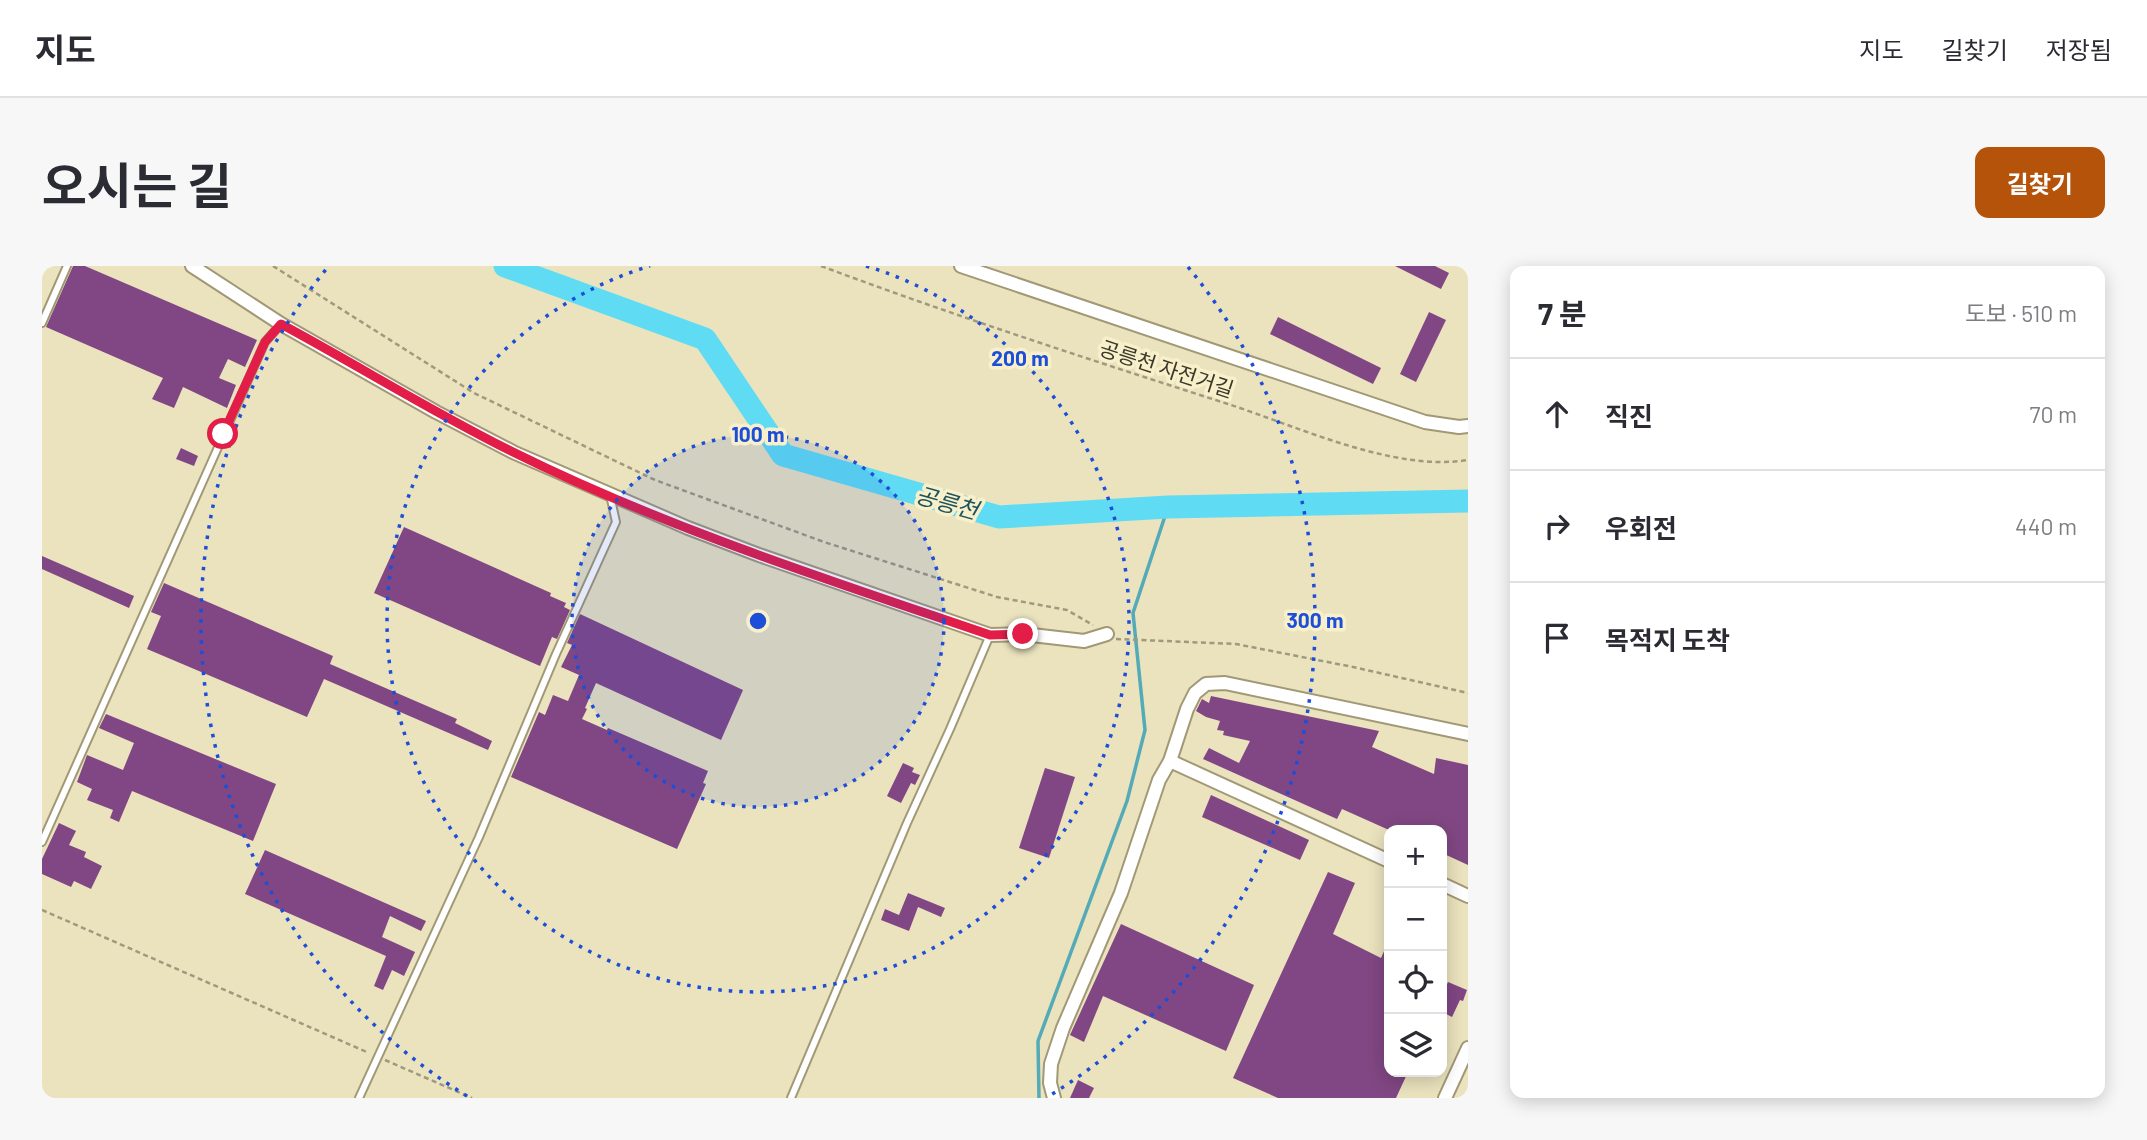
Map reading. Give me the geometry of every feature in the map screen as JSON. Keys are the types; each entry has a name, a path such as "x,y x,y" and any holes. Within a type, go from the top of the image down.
{"street":[{"path":"192,266 281,324 436,412 504,448 610,495 759,555 990,635 1023,634 1084,642 1107,635"},
{"path":"961,266 1425,422 1468,426"},
{"path":"1054,1098 1050,1083 1051,1064 1063,1028 1121,893 1159,780 1170,761 1195,693 1206,684 1225,683 1468,734"},
{"path":"1170,761 1384,858"},
{"path":"1447,886 1468,896"},
{"path":"1445,1098 1468,1048"}],"lane":[{"path":"42,323 67,266"},
{"path":"42,842 265,342 281,324"},
{"path":"359,1098 479,837 556,654 616,522 610,495"},
{"path":"791,1098 906,823 990,635"}],"path":[{"path":"273,266 474,393 655,480 824,542 997,597 1067,610 1107,635 1128,640 1237,644 1468,693"},
{"name":"공릉천 자전거길","path":"821,266 958,317 1369,452 1444,464 1468,460"},
{"path":"42,910 472,1098"}],"building":[{"path":"73,266 85,266 257,340 245,367 228,359 219,378 236,385 227,408 183,387 174,408 152,399 163,378 46,327"},
{"path":"1395,266 1435,266 1449,273 1441,289"},
{"path":"1429,312 1446,320 1416,382 1400,374"},
{"path":"1278,317 1381,368 1373,384 1270,334"},
{"path":"181,448 198,456 194,466 176,459"},
{"path":"404,527 551,593 550,596 566,603 564,607 570,610 557,639 552,637 540,666 374,593"},
{"path":"42,556 134,596 129,608 42,569"},
{"path":"164,583 333,656 330,664 457,719 455,723 492,741 488,750 324,679 307,717 147,649 161,616 151,612"},
{"path":"580,614 743,690 721,740 596,683 585,708 587,709 582,719 708,771 703,783 706,784 677,849 511,777 539,712 545,715 553,695 568,701 579,675 561,667 572,645 567,643"},
{"path":"1211,696 1379,731 1372,747 1434,774 1436,758 1468,765 1468,865 1447,855 1447,825 1384,825 1384,828 1342,809 1337,819 1203,759 1209,748 1239,763 1250,741 1223,735 1224,731 1217,730 1220,721 1196,711 1202,699 1209,703"},
{"path":"106,714 276,784 253,841 132,791 119,822 110,818 113,810 87,800 92,789 77,782 87,755 123,770 134,743 99,728"},
{"path":"903,763 914,768 912,772 920,775 915,785 911,783 901,803 887,796"},
{"path":"1045,768 1075,777 1049,858 1019,848"},
{"path":"1211,795 1309,840 1300,860 1202,817"},
{"path":"59,823 76,831 69,845 86,852 84,857 102,866 91,889 74,881 71,887 42,874 42,859"},
{"path":"265,850 426,921 421,931 390,916 382,937 415,952 404,976 392,970 383,990 374,986 386,956 245,894"},
{"path":"1328,872 1355,883 1333,934 1381,958 1384,951 1384,1077 1406,1077 1396,1098 1278,1098 1233,1078"},
{"path":"908,893 945,908 941,917 918,907 909,931 881,920 885,909 899,915"},
{"path":"1121,924 1254,985 1226,1051 1103,996 1084,1042 1070,1035"},
{"path":"1448,982 1467,990 1452,1017 1447,1014"},
{"path":"1078,1080 1094,1088 1089,1098 1070,1098"}],"waterway":[{"name":"공릉천","path":"505,266 705,339 783,455 999,517 1168,507 1468,501"},
{"path":"1039,1098 1038,1041 1127,801 1145,730 1133,613 1168,507"}],"route":[{"path":"223,434 265,342 281,324 436,412 515,453 688,528 990,635 1023,634"}]}
